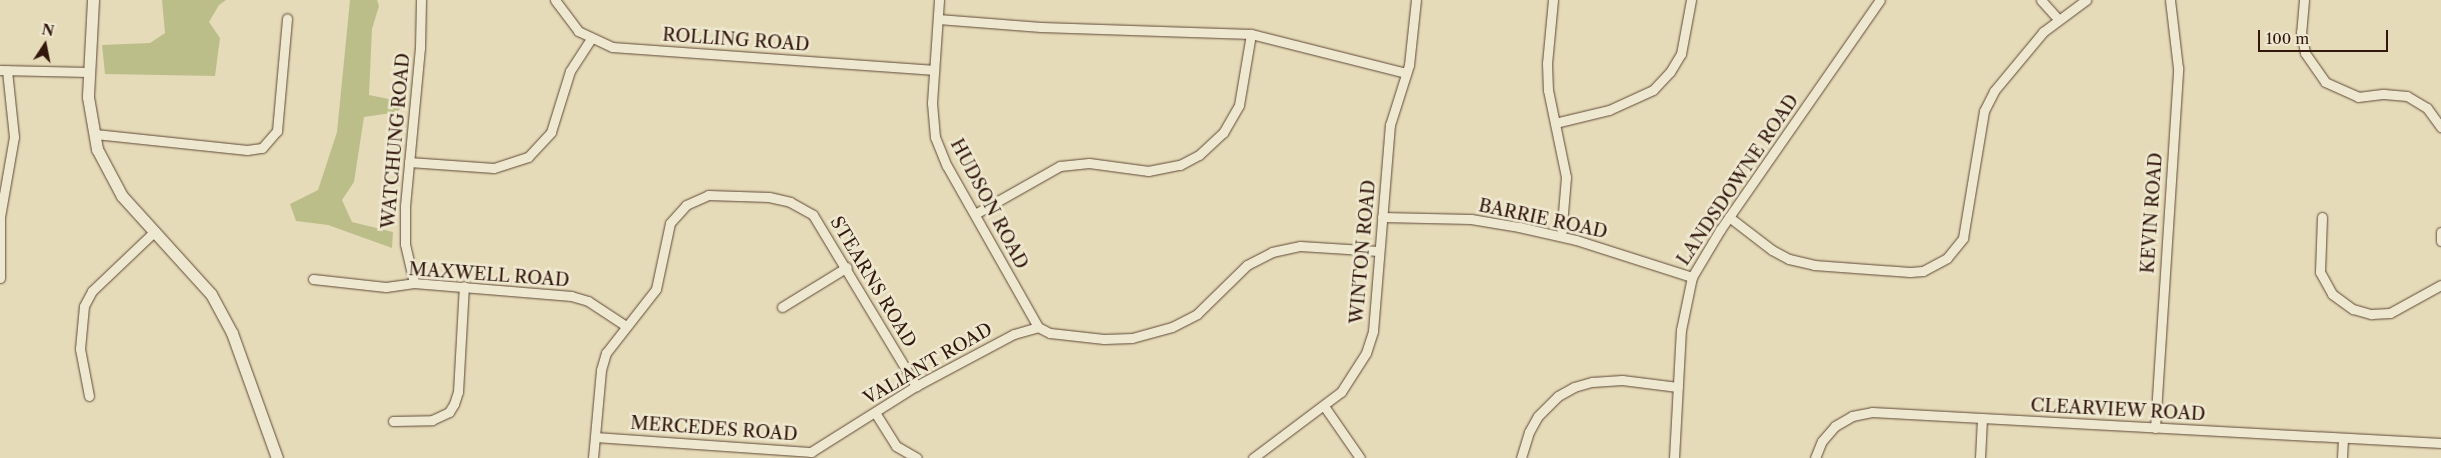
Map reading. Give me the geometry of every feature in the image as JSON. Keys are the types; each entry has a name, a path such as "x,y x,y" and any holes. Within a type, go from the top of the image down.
{"street":[{"path":"93,0 89,114 97,149 112,181 155,231 201,279 223,314 277,458"},
{"name":"WATCHUNG ROAD","path":"414,282 404,244 409,162 420,48 421,0"},
{"name":"ROLLING ROAD","path":"555,0 567,20 590,40 620,48 934,70"},
{"name":"HUDSON ROAD","path":"939,0 932,104 935,137 975,214 1038,327"},
{"name":"WINTON ROAD","path":"1253,458 1324,406 1349,383 1366,353 1372,331 1390,125 1406,73 1416,0"},
{"path":"1553,0 1547,63 1548,90 1566,177 1561,236"},
{"path":"1555,123 1609,110 1653,90 1670,72 1680,54 1691,0"},
{"name":"LANDSDOWNE ROAD","path":"1674,458 1681,330 1692,277 1729,217 1880,0"},
{"path":"2041,0 2058,19"},
{"path":"1729,217 1772,250 1789,259 1814,265 1910,272 1923,271 1947,258 1963,238 1984,111 2023,52 2058,19 2086,0"},
{"name":"KEVIN ROAD","path":"2155,428 2178,68 2170,0"},
{"path":"2304,0 2301,32 2305,53 2325,82 2358,97 2384,94 2407,96 2427,108 2441,127"},
{"path":"95,134 247,150 262,148 277,131 287,18"},
{"path":"938,19 1050,28 1251,34 1406,73"},
{"path":"975,214 1060,166 1089,163 1148,171 1180,165 1199,155 1223,133 1237,110 1244,88 1251,34"},
{"path":"409,162 494,168 528,157 551,132 570,71 590,40"},
{"path":"0,278 0,217 14,138 3,70 89,72"},
{"name":"STEARNS ROAD","path":"593,458 601,370 610,346 656,290 670,223 686,205 708,195 769,197 796,205 813,215 847,267 916,386"},
{"path":"2322,217 2320,272 2332,294 2353,309 2371,314 2390,313 2441,285"},
{"name":"BARRIE ROAD","path":"1382,218 1471,219 1561,236 1692,277"},
{"path":"89,396 80,349 84,306 92,291 155,231"},
{"path":"2441,232 2441,241"},
{"path":"1038,327 1050,333 1132,338 1164,330 1197,314 1247,265 1272,252 1300,246 1379,251"},
{"path":"782,308 847,267"},
{"name":"MAXWELL ROAD","path":"313,280 386,287 414,282 571,296 588,301 626,326"},
{"path":"393,420 432,420 449,412 454,404 458,392 464,286"},
{"name":"VALIANT ROAD","path":"828,443 876,414 916,386 1004,338 1038,327"},
{"path":"1521,458 1529,432 1538,416 1558,396 1574,387 1592,382 1622,380 1678,387"},
{"path":"1324,406 1360,458"},
{"name":"CLEARVIEW ROAD","path":"1815,458 1830,430 1859,414 1878,412 2441,443"},
{"path":"876,414 896,446 917,458"},
{"path":"1980,458 1982,418"},
{"name":"MERCEDES ROAD","path":"596,437 811,455 828,443"},
{"path":"2342,458 2343,438"}],"green space":[{"path":"162,0 226,0 219,5 209,22 220,38 215,76 105,74 102,45 150,43 165,33"},
{"path":"350,0 377,0 379,6 372,29 369,95 404,102 398,112 364,117 354,182 342,200 352,222 393,232 392,248 328,225 296,221 290,204 318,190 337,132"}]}
